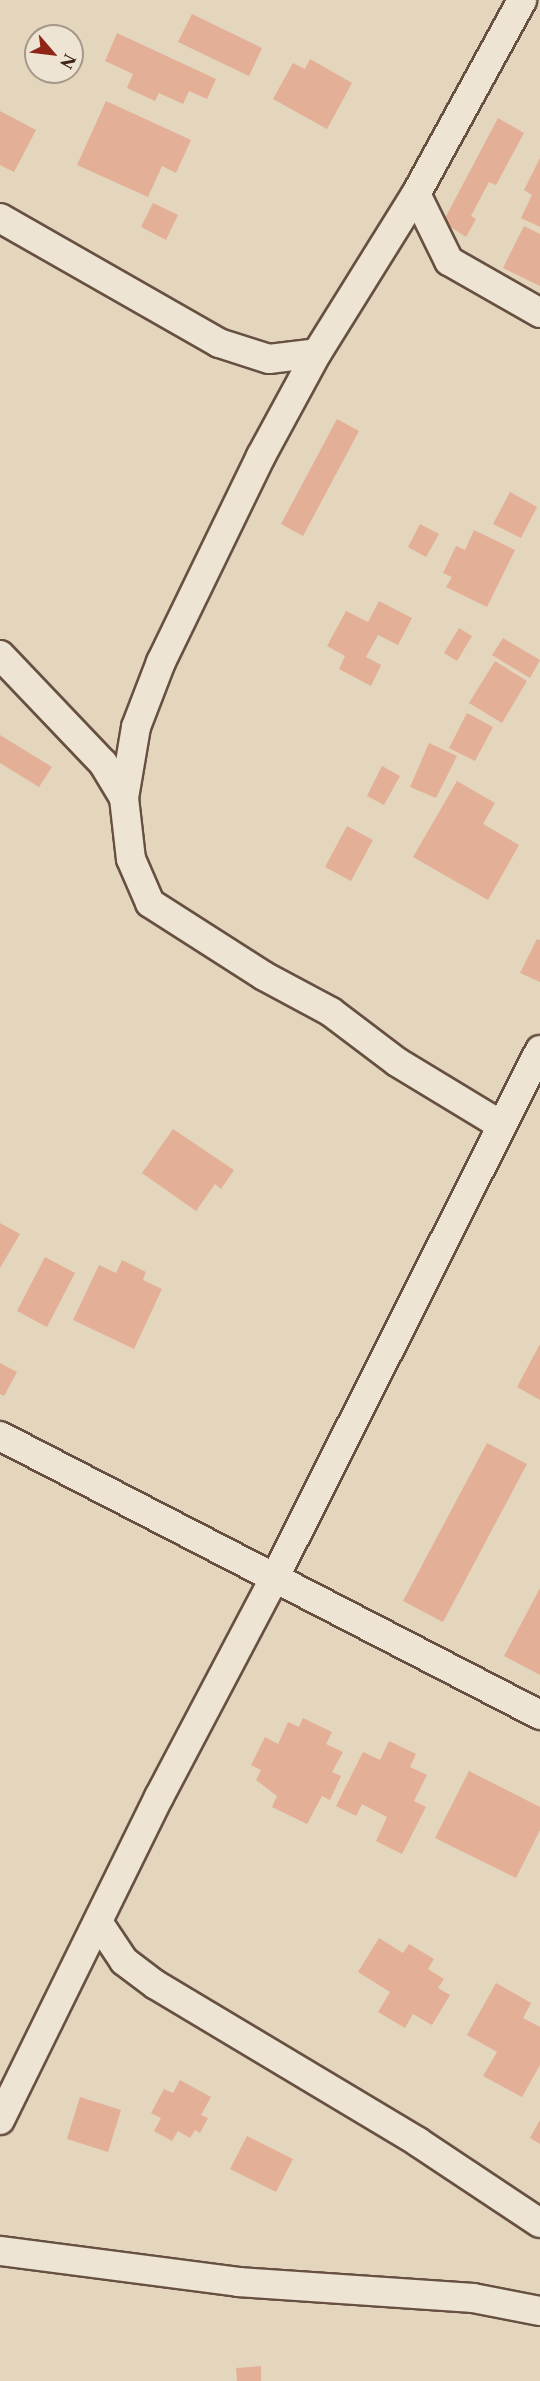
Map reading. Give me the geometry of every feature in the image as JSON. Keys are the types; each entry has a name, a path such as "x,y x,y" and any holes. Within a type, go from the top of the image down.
{"street":[{"path":"501,1125 397,1062 331,1012 264,976 150,903 131,860 124,798 136,727 161,662 261,456 317,353 416,194 522,0"},
{"path":"416,194 449,261 540,313"},
{"path":"0,218 219,343 269,359 317,353"},
{"path":"0,655 103,763 124,798"},
{"path":"0,2120 540,1050"},
{"path":"0,1436 540,1715"},
{"path":"98,1922 124,1961 156,1985 417,2142 540,2223"},
{"path":"0,2251 238,2282 473,2298 540,2311"}],"building":[{"path":"192,14 262,48 249,76 178,42"},
{"path":"117,33 216,79 207,99 189,91 183,104 159,93 155,101 127,88 133,74 105,61"},
{"path":"310,59 352,83 327,129 273,99 293,63 305,69"},
{"path":"106,101 191,140 176,173 162,166 148,197 77,165"},
{"path":"0,111 36,130 14,172 0,165"},
{"path":"498,118 524,133 496,185 489,182 471,216 476,219 466,237 443,222"},
{"path":"540,158 540,227 521,218 532,195 524,190"},
{"path":"153,203 178,215 166,240 141,227"},
{"path":"524,226 540,234 540,286 503,268"},
{"path":"337,419 359,431 303,536 281,524"},
{"path":"510,492 537,507 521,538 493,524"},
{"path":"420,524 439,534 426,557 408,547"},
{"path":"474,530 515,550 487,607 446,587 452,577 443,573 456,546 465,550"},
{"path":"379,601 412,618 398,645 378,635 366,657 381,665 371,686 339,669 345,656 327,646 346,611 368,622"},
{"path":"459,628 472,636 457,661 444,653"},
{"path":"503,638 540,660 530,678 492,655"},
{"path":"495,661 527,681 502,723 469,703"},
{"path":"467,713 493,727 475,761 449,748"},
{"path":"0,735 52,767 39,787 0,763"},
{"path":"429,743 457,756 436,798 410,787"},
{"path":"382,766 400,776 384,805 367,796"},
{"path":"457,781 495,803 483,824 519,845 488,900 413,857"},
{"path":"347,826 373,840 351,881 325,867"},
{"path":"537,939 540,940 540,982 520,973"},
{"path":"173,1129 234,1170 221,1189 215,1184 196,1211 142,1173"},
{"path":"0,1223 20,1234 0,1268"},
{"path":"45,1257 75,1273 47,1327 17,1311"},
{"path":"122,1260 146,1272 143,1280 162,1289 134,1349 73,1320 99,1265 116,1273"},
{"path":"540,1344 540,1400 517,1387"},
{"path":"0,1363 17,1372 4,1396 0,1394"},
{"path":"487,1443 527,1464 443,1622 403,1601"},
{"path":"540,1588 540,1675 504,1656"},
{"path":"303,1718 332,1732 326,1744 343,1752 332,1772 341,1776 330,1800 322,1796 307,1824 272,1807 277,1796 256,1780 261,1770 251,1765 265,1737 278,1744 288,1722 299,1727"},
{"path":"389,1741 416,1754 410,1767 427,1775 414,1801 426,1807 402,1854 376,1841 387,1817 362,1804 356,1816 336,1806 363,1752 380,1760"},
{"path":"469,1771 540,1807 540,1830 516,1878 435,1838"},
{"path":"379,1938 403,1953 409,1944 434,1959 428,1969 444,1979 438,1988 450,1995 432,2025 413,2014 405,2028 378,2012 390,1992 358,1972"},
{"path":"496,1983 531,2003 523,2018 540,2027 540,2065 522,2097 483,2076 497,2052 467,2035"},
{"path":"180,2080 211,2097 201,2115 208,2118 200,2133 195,2130 190,2138 178,2131 172,2141 154,2131 161,2118 151,2113 164,2089 173,2093"},
{"path":"80,2097 121,2110 108,2152 67,2139"},
{"path":"540,2120 540,2144 530,2138"},
{"path":"247,2136 293,2159 276,2192 230,2169"},
{"path":"261,2366 261,2381 237,2381 236,2368"}]}
